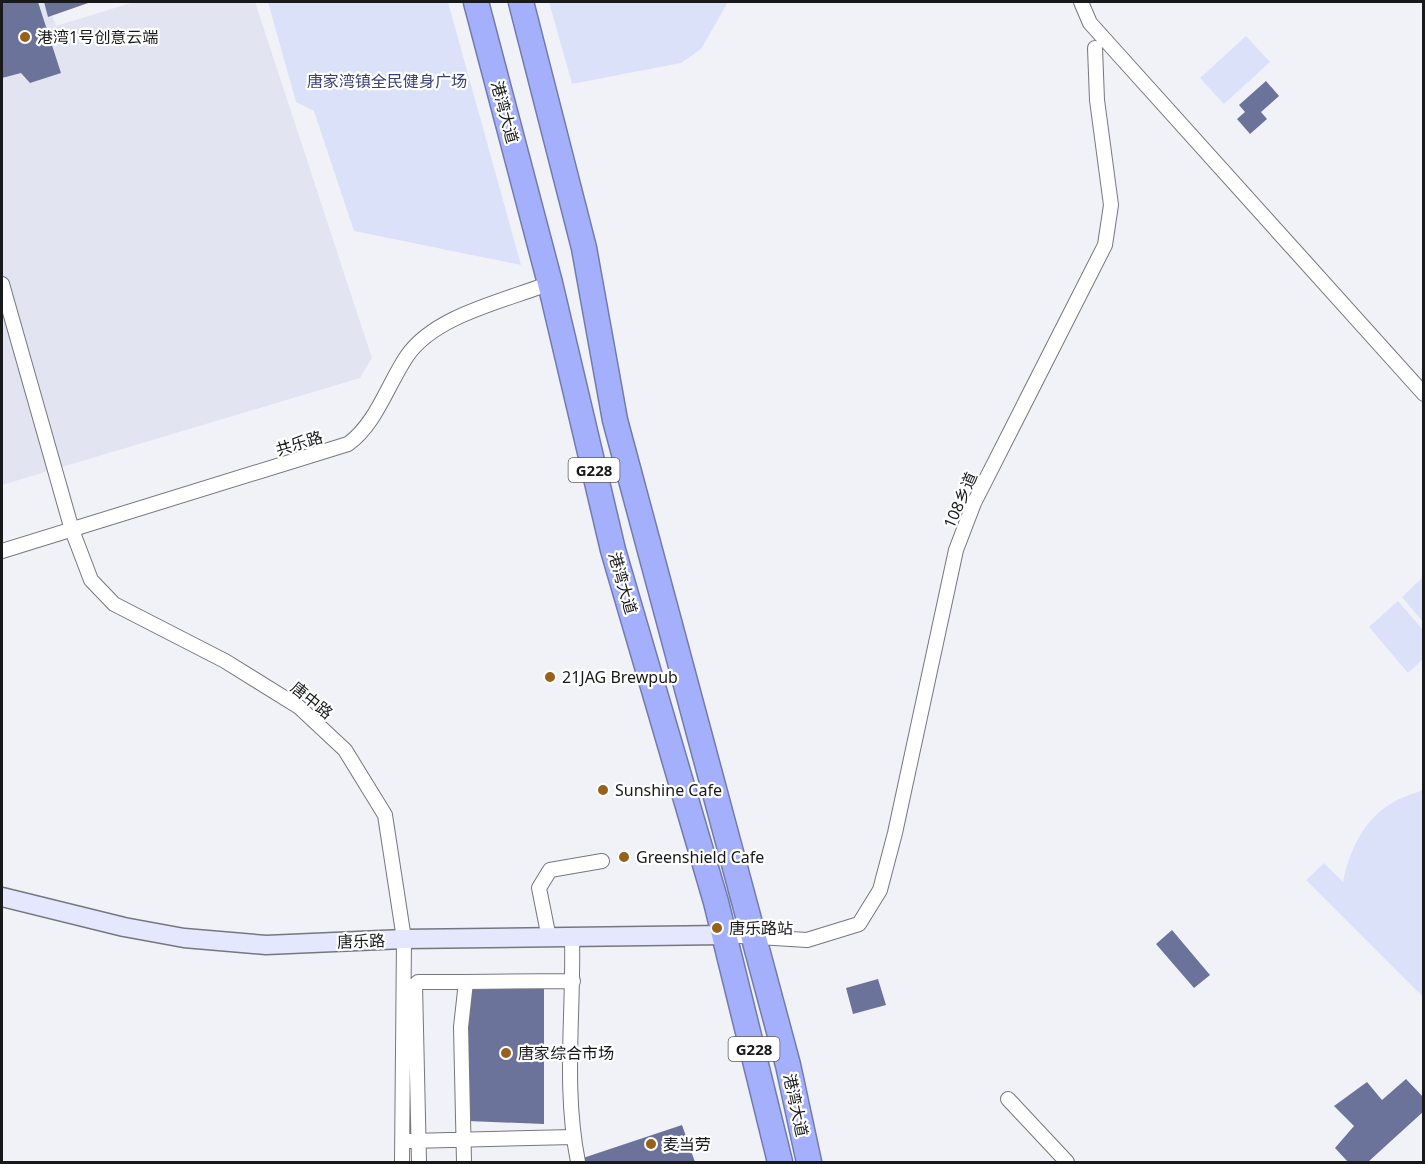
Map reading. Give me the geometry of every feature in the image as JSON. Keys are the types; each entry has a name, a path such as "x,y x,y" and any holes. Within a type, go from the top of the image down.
{"highway":[{"name":"港湾大道","path":"476,2 550,284 613,550 725,935 780,1162"},
{"name":"港湾大道","path":"521,2 584,248 615,420 788,1065 809,1162"}],"street":[{"path":"1081,2 1090,24 1424,394"},
{"name":"108乡道","path":"754,937 807,940 859,924 880,891 895,833 956,550 974,503 1104,245 1111,205 1097,100 1095,48"},
{"name":"唐中路","path":"2,284 72,530 91,580 106,598 225,661 299,707 345,750 385,815 393,853 404,939 402,1162"},
{"name":"共乐路","path":"2,551 348,444 362,432 408,355 427,335 450,321 550,284"},
{"path":"549,938 539,888 550,870 602,861"},
{"name":"唐乐路","path":"2,897 124,927 184,938 266,945 404,939 725,935"},
{"path":"725,935 754,937"},
{"path":"572,937 573,981 568,1062 573,1137 578,1162"},
{"path":"419,1162 415,985 418,982 573,981"},
{"path":"464,1162 461,1027 466,982"},
{"path":"1008,1099 1067,1162"},
{"path":"401,1141 573,1137"}],"shaded area":[{"path":"2,2 47,2 56,26 134,2 255,2 372,358 360,378 2,485"}],"green space":[{"name":"唐家湾镇全民健身广场","path":"268,2 448,2 521,265 354,231 314,111 296,102"},
{"path":"549,2 728,2 701,49 681,63 572,84"},
{"path":"1246,36 1270,62 1224,104 1200,78"},
{"path":"1423,577 1423,622 1402,597"},
{"path":"1398,601 1423,630 1423,659 1408,673 1369,627"},
{"path":"1423,790 1423,997 1306,880 1324,863 1343,882 1349,859 1359,837 1373,818 1403,797"}],"building":[{"name":"港湾1号创意云端","path":"2,2 38,2 61,73 30,83 21,73 2,78"},
{"path":"44,2 91,2 48,17"},
{"path":"1266,81 1279,96 1261,112 1267,119 1250,134 1237,119 1245,112 1239,105"},
{"path":"1172,930 1210,975 1194,988 1156,944"},
{"path":"878,979 886,1005 853,1014 846,988"},
{"name":"唐家综合市场","path":"544,985 544,1124 468,1121 469,986"},
{"path":"1406,1079 1424,1098 1424,1111 1368,1162 1348,1162 1335,1148 1354,1126 1334,1106 1367,1082 1382,1100"},
{"path":"682,1125 695,1162 581,1162 580,1159"}],"place":[{"name":"港湾1号创意云端","path":"25,37"},
{"name":"21JAG Brewpub","path":"550,677"},
{"name":"Sunshine Cafe","path":"603,790"},
{"name":"Greenshield Cafe","path":"624,857"},
{"name":"唐乐路站","path":"717,928"},
{"name":"唐家综合市场","path":"506,1053"},
{"name":"麦当劳","path":"651,1144"}]}
